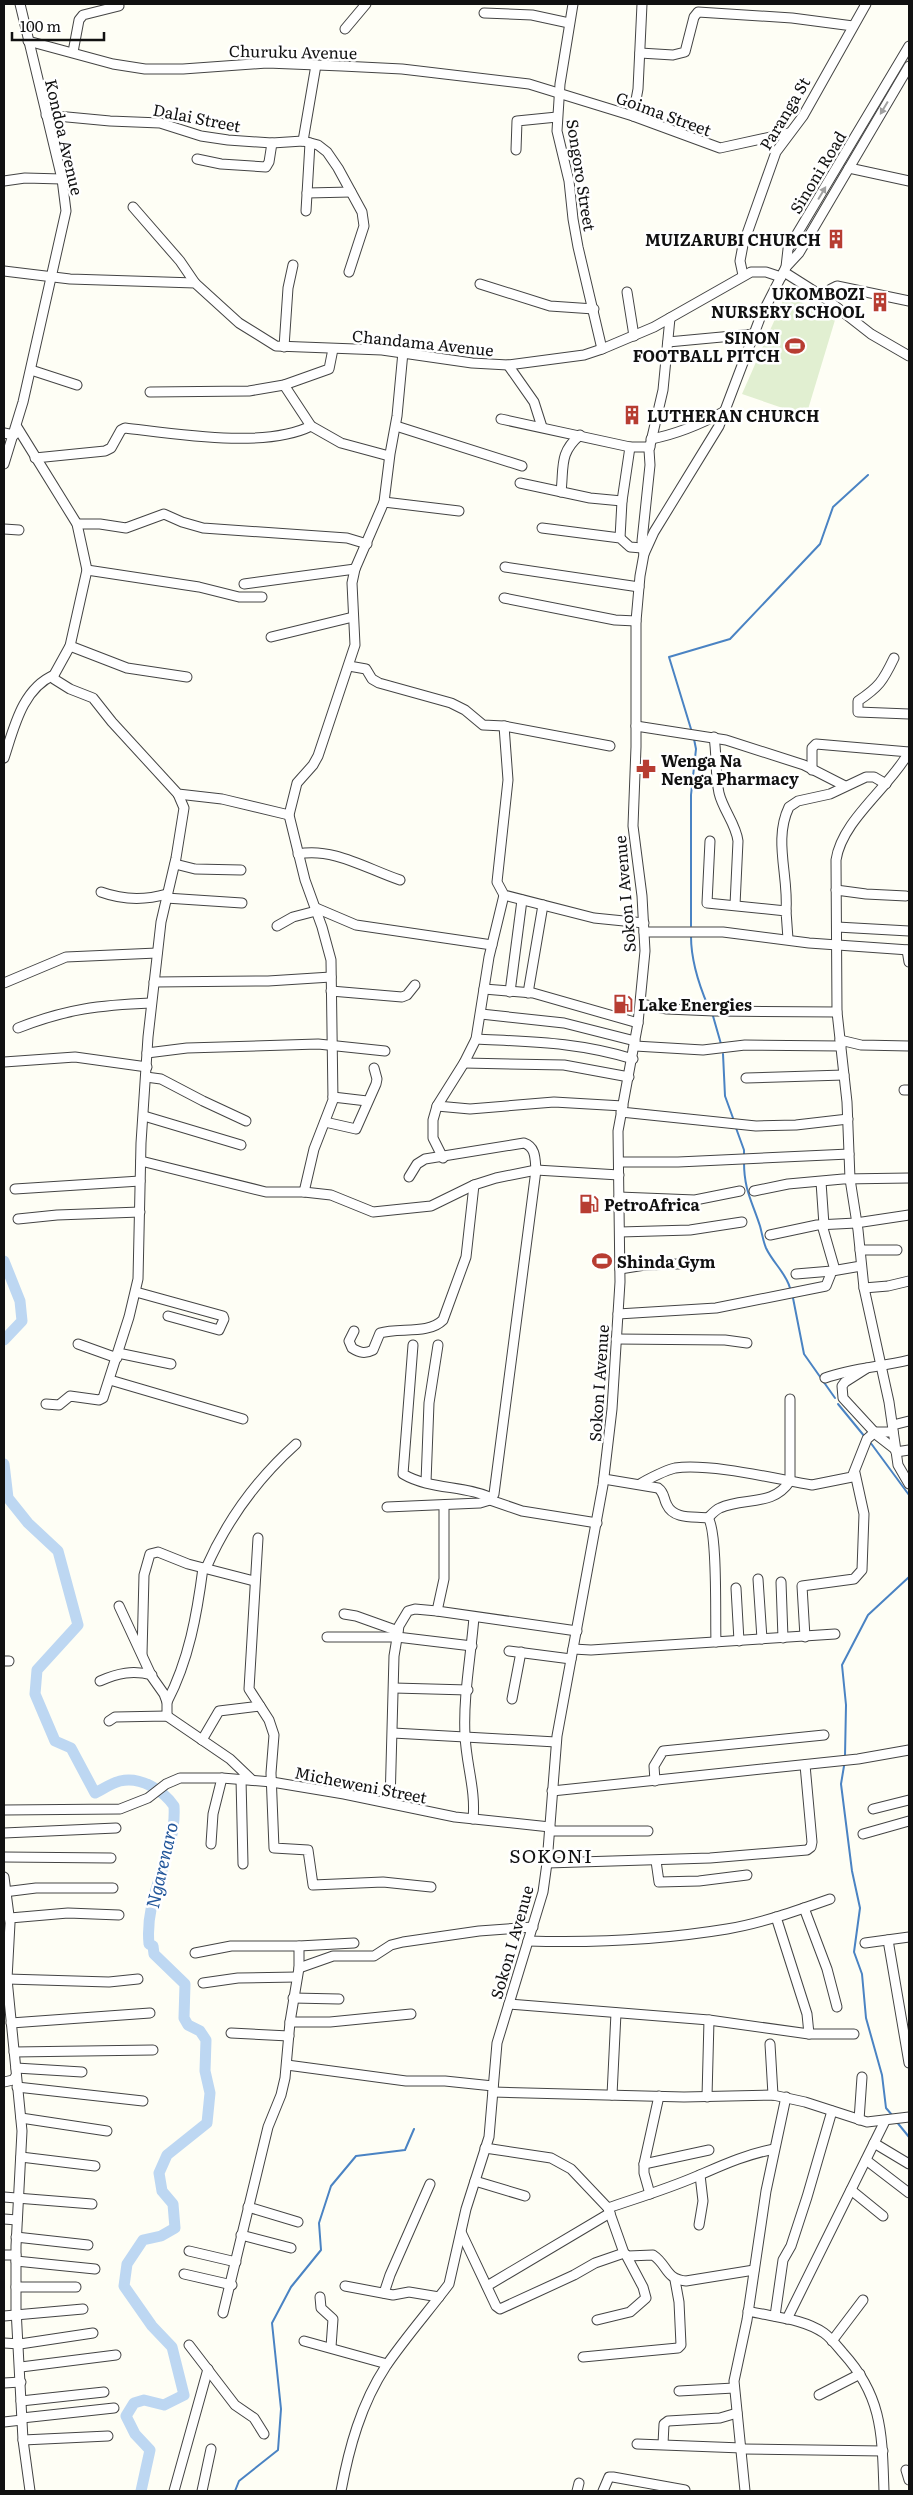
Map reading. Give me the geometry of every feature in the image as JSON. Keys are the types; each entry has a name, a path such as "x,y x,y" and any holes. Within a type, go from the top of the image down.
{"street":[{"name":"Kondoa Avenue","path":"4,461 15,431 31,370 66,211 62,179 20,4"},
{"path":"345,28 366,4"},
{"name":"Songoro Street","path":"573,4 568,23 559,94 557,131 569,181 572,220 602,349"},
{"path":"633,116 638,89 642,4"},
{"name":"Paranga St","path":"743,274 741,254 749,224 776,152 803,116 866,4"},
{"path":"74,52 80,20 83,15 119,6"},
{"path":"640,52 673,55 685,52 694,17 698,12 808,19 853,26"},
{"path":"484,13 532,15 568,23"},
{"name":"Churuku Avenue","path":"28,40 113,64 145,69 183,69 267,63 402,69 529,84 559,94"},
{"name":"Sinoni Road","path":"783,272 788,250 909,46"},
{"path":"306,211 306,142 316,65"},
{"name":"Sinoni Road","path":"783,272 799,253 909,66"},
{"name":"Goima Street","path":"559,94 633,116 720,148 789,133"},
{"name":"Dalai Street","path":"46,114 110,121 160,123 200,136 272,143 306,142"},
{"path":"516,150 517,121 557,117"},
{"path":"306,142 327,152 362,212 364,226 349,272"},
{"path":"197,159 221,164 266,167 269,162 272,143"},
{"path":"849,168 909,181"},
{"path":"4,181 25,178 62,179"},
{"path":"307,193 351,192"},
{"name":"Chandama Avenue","path":"133,207 180,261 195,283 250,331 270,344 284,347 403,352 472,363 508,365 584,355 634,336 670,318 743,274 758,271 783,272 825,298 871,334 909,356"},
{"path":"284,347 288,288 293,265"},
{"path":"4,271 122,282 195,283"},
{"name":"Sokon I Avenue","path":"341,2491 346,2462 359,2420 388,2364 449,2284 461,2232 489,2137 497,2043 534,1927 547,1862 556,1742 597,1523 612,1409 620,1270 619,1162 622,1109 633,1059 641,1004 645,951 633,826 636,726 636,621 643,551 715,433 754,334 783,272"},
{"path":"480,284 550,306 594,309"},
{"path":"825,298 831,289 837,286 909,301"},
{"path":"627,292 634,336"},
{"path":"542,528 620,538 630,547 643,551 650,443 663,390 670,318"},
{"path":"668,342 722,339 754,334"},
{"path":"150,392 249,392 284,385 312,377 328,369 333,349"},
{"path":"304,1192 314,1149 333,1097 334,1046 330,955 298,854 289,815 297,783 313,765 318,756 355,645 352,596 355,569 384,502 389,456 396,426 403,352"},
{"path":"508,365 534,402 542,427"},
{"path":"31,370 77,385"},
{"path":"284,385 311,426 341,443 389,456"},
{"path":"501,419 630,447 650,443 678,433 725,411"},
{"path":"35,458 104,451 111,448 121,430 125,428 211,438 289,435 311,426"},
{"path":"396,426 522,466"},
{"path":"4,433 15,431 35,458 77,524 87,570 70,646 54,675 42,682 23,705 4,758"},
{"path":"561,492 564,453 580,435"},
{"path":"620,538 622,501 630,447"},
{"path":"520,483 604,500 622,501"},
{"path":"384,502 459,511"},
{"path":"77,524 126,528 164,514 203,528 347,538 366,544"},
{"path":"4,529 18,530"},
{"path":"505,567 639,587"},
{"path":"244,584 355,569"},
{"path":"87,570 199,587 239,597 262,597"},
{"path":"504,598 615,620 636,621"},
{"path":"271,636 353,617"},
{"path":"70,646 127,668 187,677"},
{"path":"894,658 884,678 873,692 858,701 858,712 909,714"},
{"path":"349,666 366,669 372,679 379,683 457,706 470,713 479,723 610,746"},
{"path":"46,1404 59,1405 70,1396 99,1400 103,1398 136,1292 140,1259 140,1181 151,1003 157,953 184,808 178,794 112,722 93,698 61,684 54,679 54,675"},
{"path":"504,726 508,780 496,882 504,895 644,928 701,930 809,943 908,950 909,962"},
{"path":"636,726 714,737 775,755 845,786"},
{"path":"714,737 719,791 725,810 737,832 735,905"},
{"path":"812,770 812,748 816,744 909,752"},
{"path":"909,752 886,784 863,808 839,849 836,860 837,1012 848,1119 850,1179 864,1288 896,1451 902,1474 909,1484"},
{"path":"788,939 782,834 789,807 798,801 830,794 870,776 886,784"},
{"path":"178,794 222,799 289,815"},
{"path":"710,841 706,901 708,904 786,911"},
{"path":"298,854 312,851 335,856 400,880"},
{"path":"175,864 195,869 241,870"},
{"path":"836,890 906,896"},
{"path":"102,892 126,898 167,896 242,903"},
{"path":"443,1158 433,1138 433,1120 437,1106 464,1063 476,1039 492,945 504,895"},
{"path":"510,992 522,900"},
{"path":"528,993 543,905"},
{"path":"277,926 293,917 316,910 356,925 492,945"},
{"path":"837,928 909,931"},
{"path":"4,983 66,957 157,953"},
{"path":"154,982 239,982 331,977"},
{"path":"331,991 365,996 402,997 407,995 415,985"},
{"path":"484,989 528,993 638,1023"},
{"path":"18,1028 74,1009 151,1003"},
{"path":"641,1004 667,1009 714,1012 837,1012"},
{"path":"481,1014 572,1025 635,1044 703,1050 745,1045 841,1043 909,1046"},
{"path":"476,1039 566,1043 633,1059"},
{"path":"147,1053 187,1048 318,1044 385,1051"},
{"path":"4,1062 75,1057 147,1067"},
{"path":"464,1063 564,1065 629,1077"},
{"path":"325,1122 356,1129 377,1079 374,1068"},
{"path":"746,1078 844,1075"},
{"path":"146,1077 161,1079 198,1099 246,1121"},
{"path":"333,1097 368,1101"},
{"path":"437,1106 470,1108 554,1102 756,1126 796,1125 848,1119"},
{"path":"144,1116 241,1144"},
{"path":"409,1177 417,1164 425,1159 443,1158 468,1151 524,1143 530,1145 534,1153 536,1170 515,1318 502,1440 491,1499"},
{"path":"619,1162 678,1162 849,1154"},
{"path":"141,1161 266,1192 304,1192 331,1195 373,1212 430,1206 474,1185 505,1175 536,1170 619,1175"},
{"path":"754,1191 764,1190 771,1186 850,1179 909,1178"},
{"path":"15,1189 140,1181"},
{"path":"618,1314 716,1308 821,1288 828,1285 833,1270 823,1225 821,1182"},
{"path":"354,1331 349,1341 352,1348 368,1353 373,1350 380,1333 428,1328 437,1326 443,1320 466,1257 474,1185"},
{"path":"619,1197 695,1200 740,1191"},
{"path":"18,1219 57,1215 140,1212"},
{"path":"770,1235 823,1225 856,1223 909,1215"},
{"path":"620,1232 690,1230 742,1222"},
{"path":"860,1250 896,1250"},
{"path":"620,1270 645,1266 710,1263"},
{"path":"796,1274 861,1266"},
{"path":"864,1288 888,1286 909,1281"},
{"path":"136,1292 187,1305 222,1316 224,1319 219,1330 168,1316"},
{"path":"616,1339 725,1340 747,1343"},
{"path":"78,1344 117,1356 171,1364"},
{"path":"413,1345 402,1472 404,1476 433,1486 465,1491 522,1511 597,1523"},
{"path":"426,1482 429,1404 438,1345"},
{"path":"826,1378 844,1371 881,1367 909,1360"},
{"path":"867,1368 845,1382 842,1386 843,1398 896,1451 909,1450"},
{"path":"110,1380 243,1419"},
{"path":"604,1479 640,1484 661,1490 666,1504 676,1514 708,1518 719,1508 773,1496 781,1492 790,1481 790,1400"},
{"path":"640,1484 675,1468 712,1470 812,1485 827,1484 852,1477 866,1441 875,1432 893,1429 909,1421"},
{"path":"167,1716 167,1702 178,1678 192,1635 204,1568 234,1514 249,1494 296,1444"},
{"path":"805,1637 802,1586 854,1579 862,1570 864,1514 855,1473"},
{"path":"387,1507 444,1505 491,1499"},
{"path":"436,1611 444,1579 444,1505"},
{"path":"708,1518 713,1529 714,1544 716,1642"},
{"path":"258,1538 249,1689 269,1720 274,1735 272,1782 274,1848 308,1850 313,1885 383,1882 431,1887"},
{"path":"142,1654 144,1575 150,1554 158,1552 178,1561 254,1581"},
{"path":"758,1579 762,1639"},
{"path":"780,1582 783,1638"},
{"path":"736,1588 739,1641"},
{"path":"119,1606 167,1702"},
{"path":"390,1803 394,1667 397,1634 403,1616 408,1611 415,1609 436,1611 577,1631"},
{"path":"344,1614 356,1616 397,1634"},
{"path":"473,1819 473,1790 465,1738 474,1617"},
{"path":"326,1636 397,1634 472,1646"},
{"path":"573,1649 591,1650 835,1634"},
{"path":"509,1651 571,1659"},
{"path":"512,1699 521,1652"},
{"path":"100,1681 116,1674 127,1672 152,1674"},
{"path":"394,1688 468,1690"},
{"path":"202,1740 219,1710 260,1706"},
{"path":"109,1721 115,1717 167,1716 230,1759 252,1780"},
{"path":"393,1733 556,1742"},
{"path":"655,1781 654,1766 663,1751 824,1735"},
{"path":"552,1792 805,1765 909,1750"},
{"path":"547,1862 656,1861 797,1852 811,1848 805,1765"},
{"name":"Micheweni Street","path":"4,1810 58,1808 102,1811 120,1809 148,1798 166,1784 180,1778 222,1778 272,1782 440,1814 550,1829 648,1831"},
{"path":"211,1844 213,1814 222,1778"},
{"path":"241,1779 243,1864"},
{"path":"872,1808 909,1800"},
{"path":"863,1834 909,1821"},
{"path":"4,1833 116,1828"},
{"path":"4,1857 111,1858"},
{"path":"656,1861 659,1882 699,1881 747,1875"},
{"path":"4,1877 8,1922 6,1965 20,2118 16,2287 23,2440 30,2491"},
{"path":"6,1892 68,1887 113,1888"},
{"path":"528,1941 629,1941 728,1929 776,1917 830,1899"},
{"path":"804,1908 827,1970 837,2007"},
{"path":"8,1922 68,1913 119,1915"},
{"path":"776,1917 808,2014 809,2034"},
{"path":"203,1983 298,1972 334,1956 374,1956 391,1945 403,1942 479,1931 534,1927"},
{"path":"865,1942 909,1937"},
{"path":"888,1940 909,2063"},
{"path":"195,1953 231,1946 299,1946 354,1943"},
{"path":"223,2314 232,2285 241,2235 268,2127 281,2095 287,2065 290,2022 298,1972 299,1946"},
{"path":"7,1979 109,1982 138,1978"},
{"path":"293,1998 339,1999"},
{"path":"508,2004 709,2020 809,2034 854,2034"},
{"path":"11,2023 150,2012"},
{"path":"612,2095 616,2013"},
{"path":"290,2022 330,2022 411,2014"},
{"path":"707,2097 709,2020"},
{"path":"231,2033 289,2036"},
{"path":"770,2044 773,2095"},
{"path":"15,2064 153,2050"},
{"path":"4,2061 82,2072"},
{"path":"4,2082 13,2080 15,2064"},
{"path":"287,2065 406,2081 454,2082 493,2089 612,2095 707,2097 773,2095 786,2097 860,2120 885,2121 909,2118"},
{"path":"860,2120 862,2077"},
{"path":"17,2087 144,2101"},
{"path":"650,2194 644,2173 644,2164 659,2096"},
{"path":"745,2491 734,2388 774,2149 786,2097"},
{"path":"776,2316 782,2260 790,2246 807,2197 832,2111"},
{"path":"20,2118 107,2131"},
{"path":"787,2319 885,2121"},
{"path":"874,2143 909,2164"},
{"path":"485,2148 559,2161 579,2176 609,2210 625,2254 643,2287 646,2298 630,2312 597,2320"},
{"path":"487,2286 609,2210 700,2175 745,2155 774,2149"},
{"path":"644,2164 709,2150"},
{"path":"20,2157 94,2166"},
{"path":"866,2160 909,2193"},
{"path":"699,2225 703,2201 700,2175"},
{"path":"475,2181 525,2196"},
{"path":"384,2293 430,2184"},
{"path":"851,2190 883,2216"},
{"path":"4,2197 92,2204"},
{"path":"248,2207 298,2222"},
{"path":"4,2219 17,2220"},
{"path":"461,2232 496,2306 500,2309 595,2263 625,2254 653,2255 663,2263 676,2280 686,2281 754,2270"},
{"path":"241,2235 291,2248"},
{"path":"16,2237 88,2245"},
{"path":"189,2251 236,2262"},
{"path":"4,2255 95,2269"},
{"path":"184,2274 232,2285"},
{"path":"583,2357 678,2348 681,2345 681,2330 676,2280"},
{"path":"16,2287 76,2286"},
{"path":"345,2286 393,2295 409,2292 439,2297"},
{"path":"320,2297 321,2308 333,2320 331,2347"},
{"path":"832,2341 863,2300"},
{"path":"4,2316 83,2309"},
{"path":"748,2311 776,2316 815,2329 832,2341 860,2374 879,2417 883,2451 884,2491"},
{"path":"4,2344 20,2344 93,2334"},
{"path":"304,2341 388,2364"},
{"path":"189,2345 235,2405 254,2418 264,2434"},
{"path":"21,2366 116,2354"},
{"path":"174,2491 208,2368"},
{"path":"819,2395 860,2374"},
{"path":"4,2383 21,2382"},
{"path":"680,2391 734,2388"},
{"path":"21,2401 104,2392"},
{"path":"4,2422 114,2408"},
{"path":"663,2444 664,2424 668,2421 720,2418 737,2413"},
{"path":"23,2440 108,2436"},
{"path":"637,2444 742,2449 883,2451"},
{"path":"202,2491 211,2449"},
{"path":"906,2470 909,2480"},
{"path":"603,2491 609,2477 613,2476 685,2490"}],"green space":[{"name":"SINON FOOTBALL PITCH","path":"786,294 835,320 806,416 742,394"}],"waterway":[{"path":"691,729 669,657 730,639 820,544 833,507 868,475"},
{"path":"691,926 691,795 696,749 694,739"},
{"path":"691,936 696,972 708,1006"},
{"path":"713,1016 721,1044"},
{"path":"723,1054 725,1096 733,1118"},
{"path":"736,1128 744,1150 744,1157"},
{"path":"744,1162 747,1188 765,1245 786,1278 790,1288"},
{"name":"Ngarenaro","path":"4,1261 20,1301 22,1321 4,1340"},
{"path":"793,1298 804,1354 835,1398"},
{"path":"838,1404 865,1437"},
{"path":"870,1442 909,1495"},
{"name":"Ngarenaro","path":"4,1464 8,1498 28,1523 58,1551 78,1625 37,1670 35,1694 55,1741 71,1748 95,1793 117,1782 128,1780 143,1782 164,1795 174,1806 174,1824 171,1841 151,1908 149,1944 153,1946 154,1954 185,1984 184,2018 188,2025 200,2031 206,2040 205,2071 210,2093 207,2123 167,2155 159,2173 162,2191 173,2204 175,2228 161,2236 143,2240 127,2264 124,2286 152,2326 172,2347 184,2395 164,2405 144,2400 134,2403 126,2416 135,2434 150,2450 141,2491"},
{"path":"845,1756 846,1705 842,1665 868,1615 909,1577"},
{"path":"844,1766 841,1784 852,1871 860,1908 854,1952 862,1974 866,2018 882,2075 886,2108 892,2115"},
{"path":"896,2121 909,2137"},
{"path":"235,2491 239,2481 278,2450 281,2409 272,2323 291,2287 321,2250 319,2223 331,2186 356,2156 405,2150 414,2129"}],"place":[{"name":"MUIZARUBI CHURCH","path":"836,239"},
{"name":"UKOMBOZI NURSERY SCHOOL","path":"880,302"},
{"name":"SINON FOOTBALL PITCH","path":"795,346"},
{"name":"LUTHERAN CHURCH","path":"632,415"},
{"name":"Wenga Na Nenga Pharmacy","path":"646,769"},
{"name":"Lake Energies","path":"623,1004"},
{"name":"PetroAfrica","path":"589,1204"},
{"name":"Shinda Gym","path":"602,1261"}],"district":[{"name":"SOKONI","path":"551,1855"}]}
